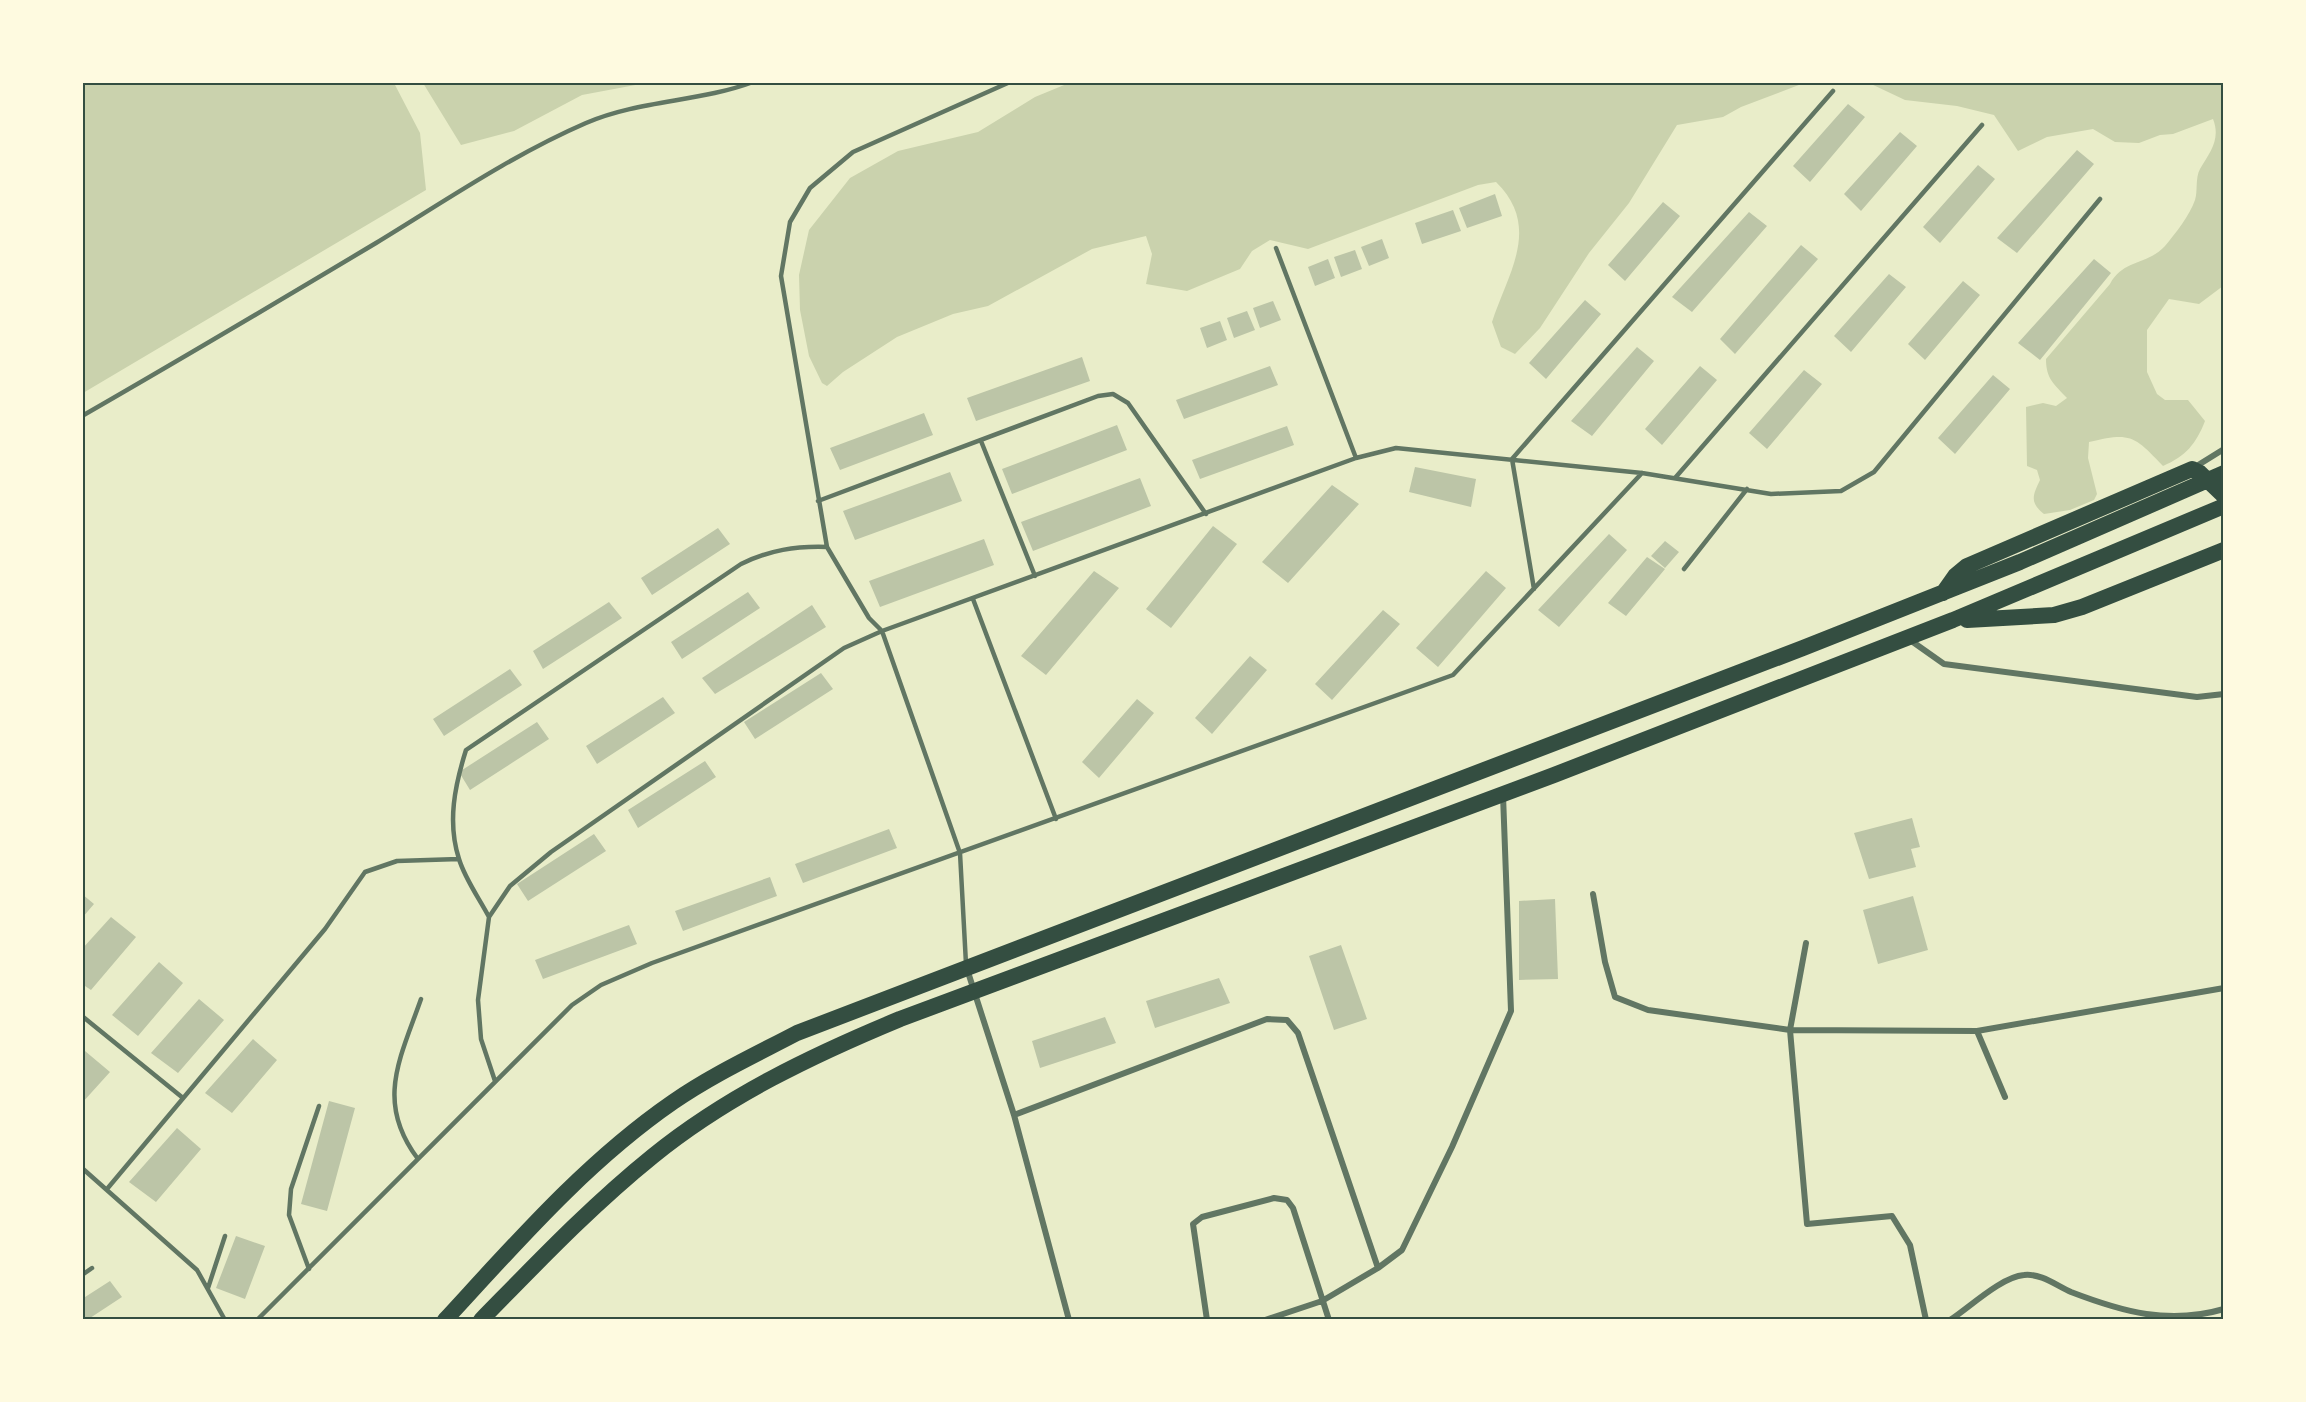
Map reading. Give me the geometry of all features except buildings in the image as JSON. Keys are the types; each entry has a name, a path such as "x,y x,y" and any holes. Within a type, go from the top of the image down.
{"highway":[{"path":"1942,593 1955,576 1967,566 2196,471 2223,496"},
{"path":"445,1320 541,1216 609,1152 673,1102 797,1033 1942,593 2223,473"},
{"path":"481,1320 597,1203 655,1154 741,1096 813,1056 974,991 1503,794 1907,638 2223,506"},
{"path":"1953,620 2054,615 2082,607 2223,550"}],"street":[{"path":"2196,471 2223,448"},
{"path":"1907,638 1944,664 2197,697 2223,694"},
{"path":"1265,1320 1322,1301 1378,1268 1402,1250 1452,1147 1510,1011 1503,794"},
{"path":"1593,894 1605,962 1615,996 1648,1010 1790,1030 1977,1031 2223,988"},
{"path":"1806,943 1790,1030 1808,1224 1892,1216 1910,1245 1926,1320"},
{"path":"966,967 1014,1114 1069,1320"},
{"path":"1014,1114 1267,1019 1287,1020 1298,1033 1378,1268"},
{"path":"1977,1031 2006,1096"},
{"path":"1207,1320 1193,1224 1202,1217 1274,1198 1287,1200 1293,1208 1329,1320"},
{"path":"1950,1320 2004,1282 2025,1275 2041,1277 2069,1291 2119,1309 2159,1317 2198,1316 2223,1309"}],"lane":[{"path":"82,416 283,299 531,149 588,122 664,100 738,88 753,82"},
{"path":"966,967 960,853 882,631 869,618 827,548 781,276 790,222 810,188 853,152 1010,82"},
{"path":"1512,459 1833,91"},
{"path":"1676,478 1982,125"},
{"path":"495,1081 481,1039 478,1000 489,916 510,886 551,852 844,648 882,631 1356,459 1396,448 1642,472 1771,494 1841,491 1874,472 2100,199"},
{"path":"1276,248 1356,459"},
{"path":"818,501 1098,396 1113,394 1128,403 1206,514"},
{"path":"981,441 1035,576"},
{"path":"1512,459 1534,589"},
{"path":"257,1320 572,1005 601,985 652,963 1453,675 1642,472"},
{"path":"1684,569 1747,489"},
{"path":"489,916 459,859 452,818 456,782 466,750 741,564 765,553 800,546 827,548"},
{"path":"973,599 1056,819"},
{"path":"106,1189 325,929 364,872 397,861 459,859"},
{"path":"418,1159 408,1146 396,1118 394,1076 421,999"},
{"path":"82,1016 183,1098"},
{"path":"309,1269 289,1215 291,1189 319,1106"},
{"path":"82,1168 197,1270 225,1320"},
{"path":"208,1288 225,1236"},
{"path":"82,1275 92,1268"}],"green space":[{"path":"82,83 394,83 420,133 426,190 83,393"},
{"path":"423,83 646,83 582,95 514,131 461,145"},
{"path":"1069,83 1804,83 1741,107 1723,117 1677,125 1629,203 1589,253 1540,328 1515,354 1501,347 1492,322 1512,268 1519,233 1517,216 1510,199 1496,182 1478,185 1308,249 1270,240 1252,251 1240,269 1187,291 1146,284 1152,254 1146,236 1092,249 988,306 953,314 897,337 843,372 827,386 822,383 809,356 800,310 799,275 809,230 850,178 898,151 978,132 1035,97"},
{"path":"1869,83 2223,83 2223,286 2199,304 2169,299 2147,330 2147,372 2157,394 2165,400 2188,400 2205,421 2194,443 2184,453 2163,466 2138,442 2130,439 2114,437 2089,442 2088,458 2097,494 2094,500 2070,510 2044,514 2034,502 2034,494 2040,480 2037,470 2027,466 2026,407 2043,403 2056,406 2067,398 2049,376 2046,359 2115,276 2129,266 2158,252 2186,218 2195,200 2198,173 2215,139 2213,119 2173,134 2160,135 2139,143 2115,142 2093,129 2047,137 2018,151 1994,115 1957,106 1905,100"}]}
